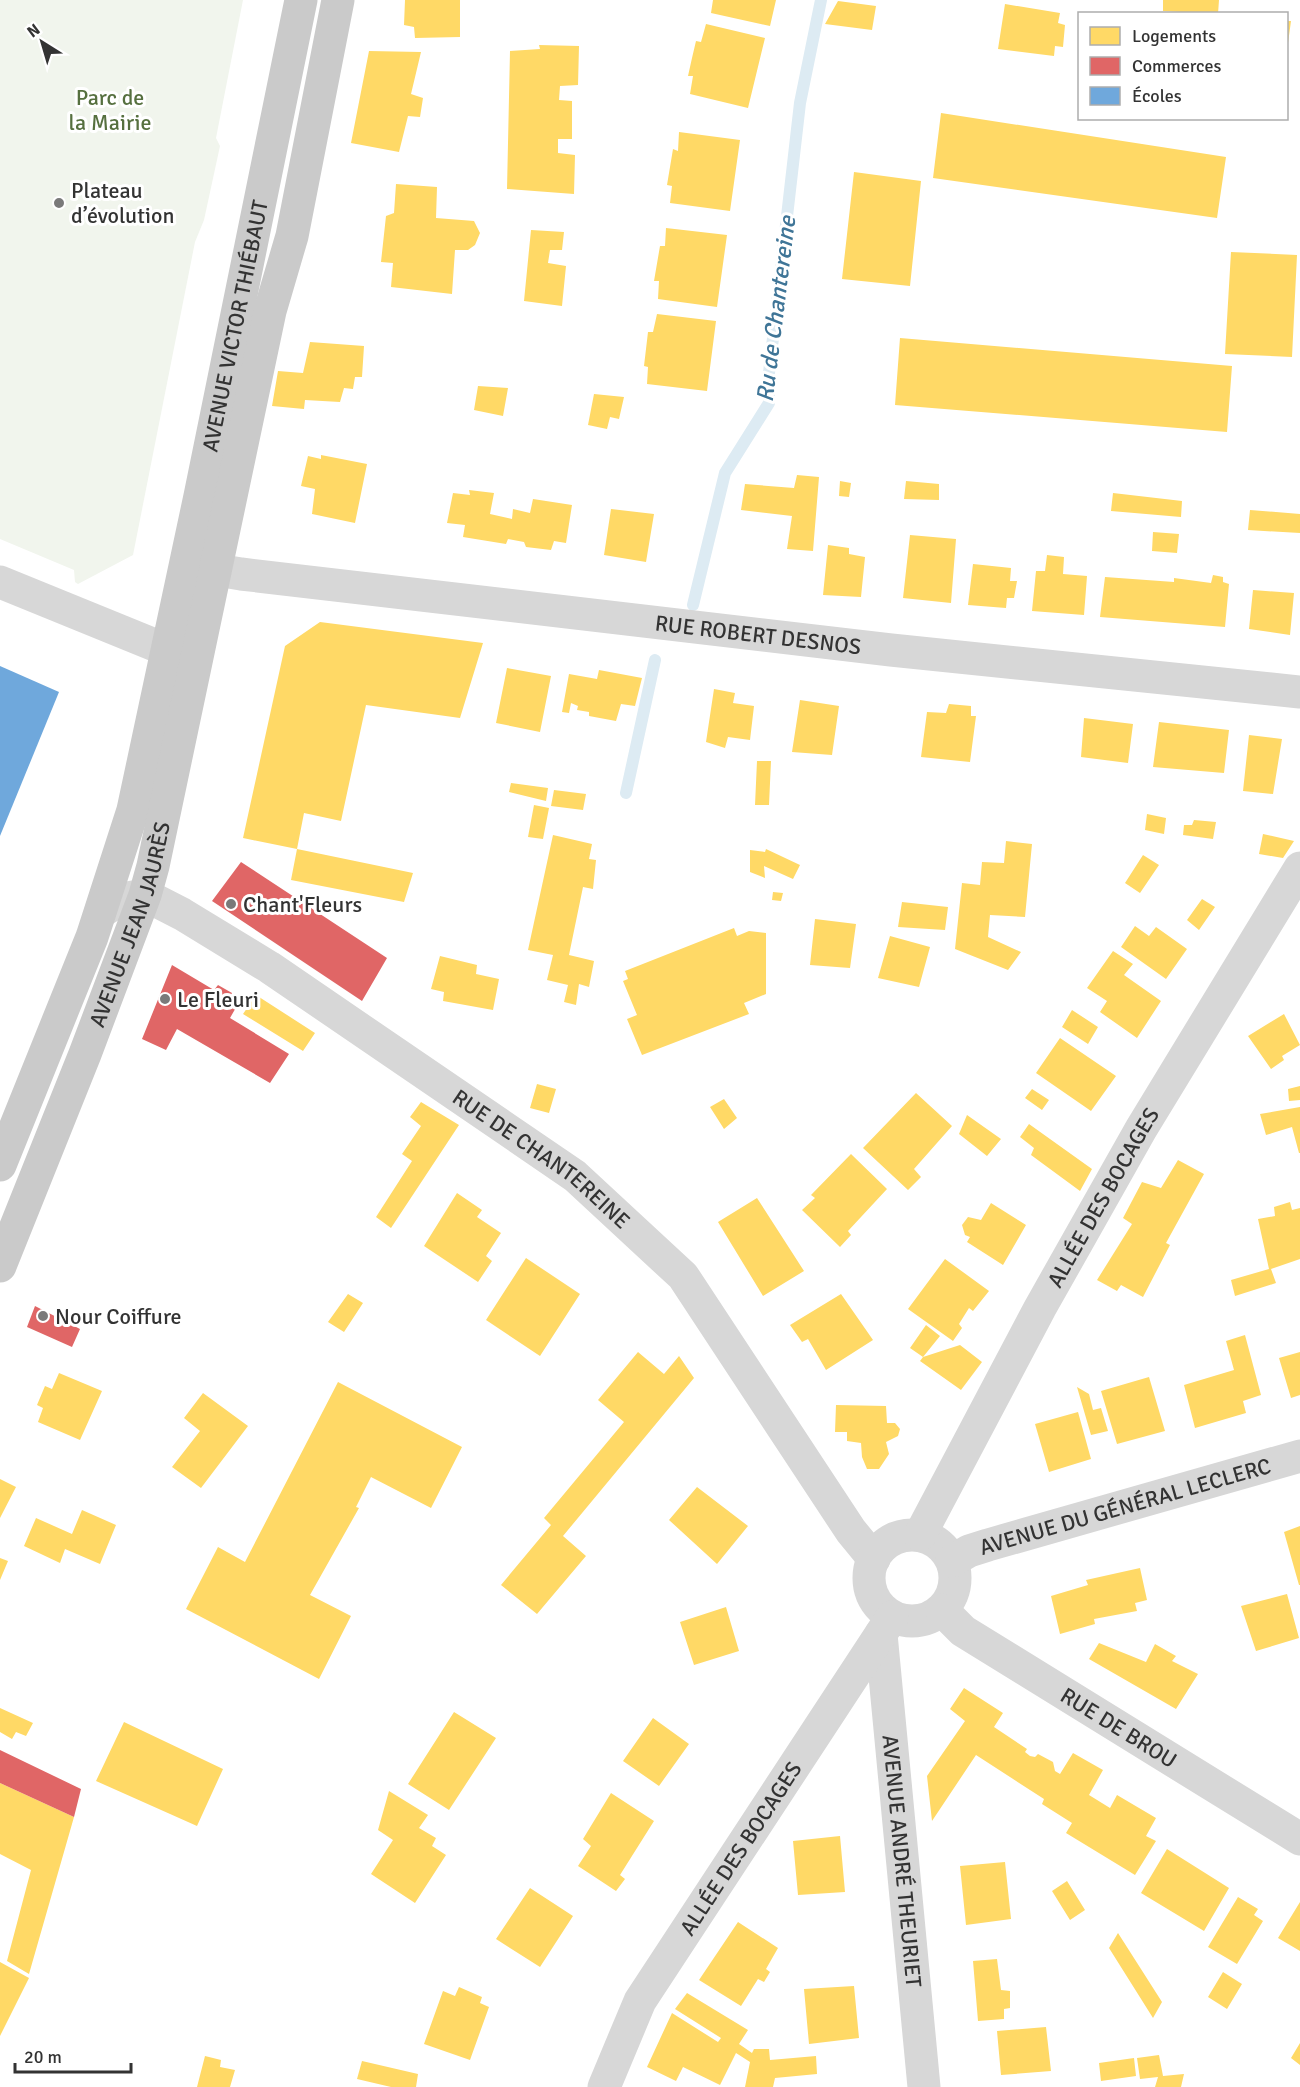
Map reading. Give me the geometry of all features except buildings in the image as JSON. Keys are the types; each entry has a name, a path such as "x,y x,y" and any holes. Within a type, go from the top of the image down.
{"main road":[{"name":"AVENUE VICTOR THIÉBAUT","path":"167,650 255,233 301,0"},
{"name":"AVENUE VICTOR THIÉBAUT","path":"217,570 270,311 292,236 338,0"},
{"name":"AVENUE JEAN JAURÈS","path":"0,1266 85,1054 145,895 217,570"},
{"name":"AVENUE JEAN JAURÈS","path":"0,1164 62,1015 101,912 133,810 167,650"}],"street":[{"path":"255,233 266,251 258,291 270,311"},
{"path":"200,496 210,515 203,546 217,570"},
{"name":"RUE ROBERT DESNOS","path":"217,570 891,650 1300,692"},
{"path":"0,582 167,650"},
{"name":"ALLÉE DES BOCAGES","path":"920,1535 1040,1308 1141,1129 1300,867"},
{"path":"101,912 121,899 145,895"},
{"name":"RUE DE CHANTEREINE","path":"145,895 194,921 269,967 492,1116 575,1176 647,1240 683,1276 851,1531 874,1559"},
{"name":"AVENUE DU GÉNÉRAL LECLERC","path":"952,1561 969,1551 988,1545 1300,1456"},
{"path":"920,1535 940,1545 952,1561 956,1575 955,1588 950,1600 942,1610 931,1618 886,1625 869,1585 874,1559 880,1550 898,1537 920,1535"},
{"name":"RUE DE BROU","path":"942,1610 963,1631 1300,1839"},
{"name":"ALLÉE DES BOCAGES","path":"604,2087 640,2001 886,1625"},
{"name":"AVENUE ANDRÉ THEURIET","path":"886,1625 924,2087"}],"green space":[{"name":"Parc de la Mairie","path":"0,0 243,0 216,138 220,146 204,220 195,242 133,555 78,584 75,582 74,570 0,539"}],"waterway":[{"name":"Ru de Chantereine","path":"693,605 725,473 769,403 769,373 800,103 821,0"},
{"name":"Ru de Chantereine","path":"626,793 655,660"}],"place":[{"name":"Plateau d’évolution","path":"59,203"},
{"name":"Chant'Fleurs","path":"231,904"},
{"name":"Le Fleuri","path":"165,999"},
{"name":"Nour Coiffure","path":"43,1316"}]}
